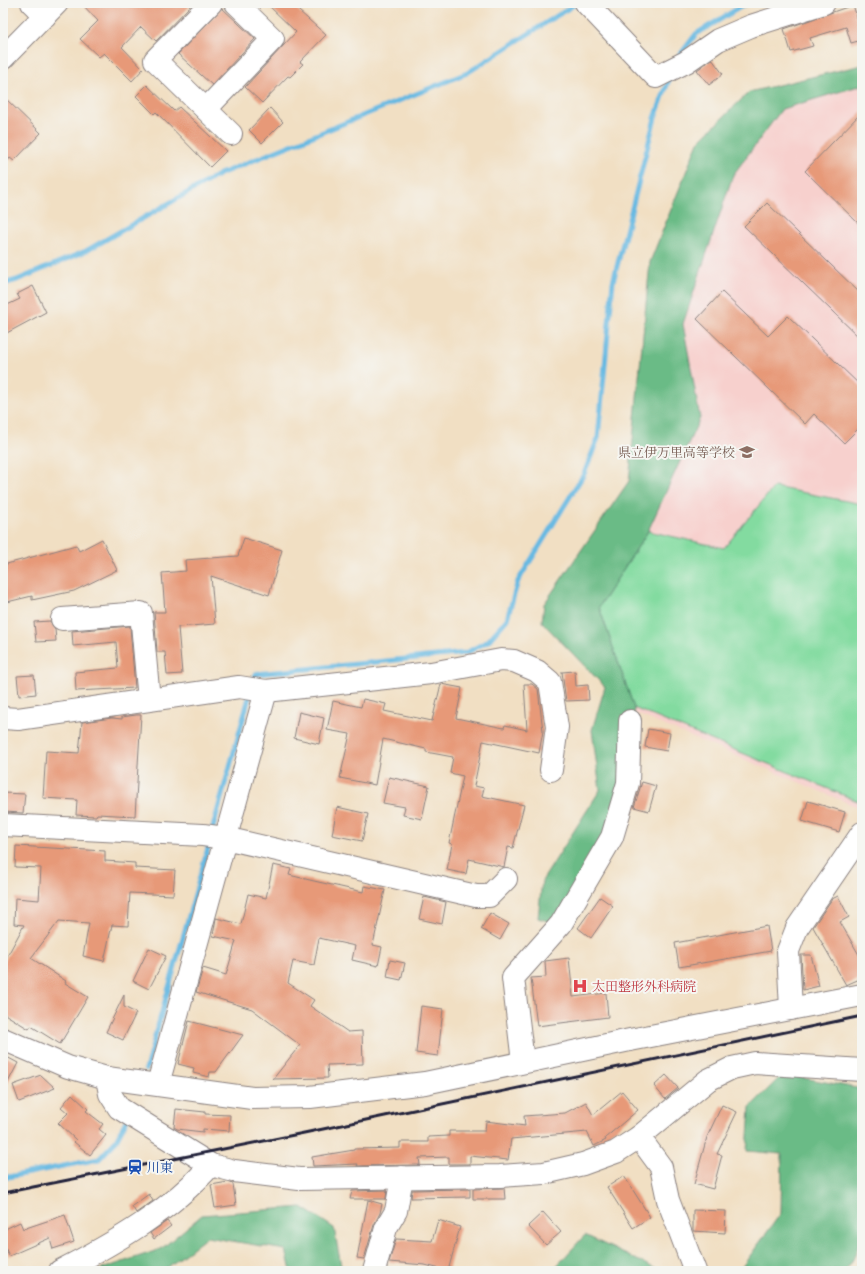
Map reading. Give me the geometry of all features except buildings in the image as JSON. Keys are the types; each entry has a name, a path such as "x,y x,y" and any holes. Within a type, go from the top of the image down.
{"street":[{"path":"211,3 155,60 231,134"},
{"path":"206,109 273,40 236,3"},
{"path":"586,3 656,77 686,62 718,40 751,26 824,3"},
{"path":"3,58 45,7"},
{"path":"62,619 141,613 149,700"},
{"path":"3,718 18,719 239,687 266,690 431,673 501,660 514,661 538,671 550,682 557,727 551,770"},
{"path":"158,1084 266,690"},
{"path":"523,1062 513,978 561,924 612,837 628,783 630,721"},
{"path":"3,825 203,835 225,838 476,896 489,896 506,879"},
{"path":"791,1009 788,951 795,934 862,833"},
{"path":"3,1039 68,1067 107,1078 252,1098 310,1097 425,1083 523,1062 862,995"},
{"path":"107,1078 110,1094 127,1113 211,1165 234,1171 299,1179 500,1176 544,1173 583,1164 616,1152 639,1136 708,1080 732,1068 754,1063 862,1070"},
{"path":"639,1136 661,1167 668,1200 695,1271"},
{"path":"60,1271 110,1245 177,1199 197,1181 211,1165"},
{"path":"374,1271 386,1228 396,1211 402,1177"}],"shaded area":[{"name":"県立伊万里高等学校","path":"862,65 862,809 630,711 544,604 629,481 650,262 698,142 749,92"}],"green space":[{"path":"862,65 862,85 782,109 733,175 683,324 700,418 648,531 599,607 634,708 634,787 568,928 538,918 542,881 600,790 592,730 605,687 542,622 544,604 629,481 650,262 698,142 749,92"},
{"path":"774,487 862,504 862,799 860,802 634,708 599,607 648,531 724,548"},
{"path":"783,1074 862,1089 862,1171 859,1176 862,1199 862,1226 856,1252 851,1263 844,1271 739,1271 781,1213 782,1154 747,1151 750,1107"},
{"path":"302,1207 334,1228 342,1271 291,1271 286,1250 207,1237 163,1271 96,1271 161,1249 202,1215"},
{"path":"585,1235 658,1270 659,1271 552,1271"}],"waterway":[{"path":"3,284 17,280 86,251 220,174 467,73 577,3"},
{"path":"680,55 696,34 747,3"},
{"path":"253,685 256,674 466,653 488,641 507,619 518,581 584,474 598,438 613,282 655,118 670,77"},
{"path":"212,831 250,694"},
{"path":"146,1069 210,841"},
{"path":"3,1178 99,1159 115,1142 127,1119"}],"railway":[{"path":"3,1193 304,1133 862,1016"}],"place":[{"name":"県立伊万里高等学校","path":"747,452"},
{"name":"太田整形外科病院","path":"580,986"},
{"name":"川東","path":"135,1167"}]}
